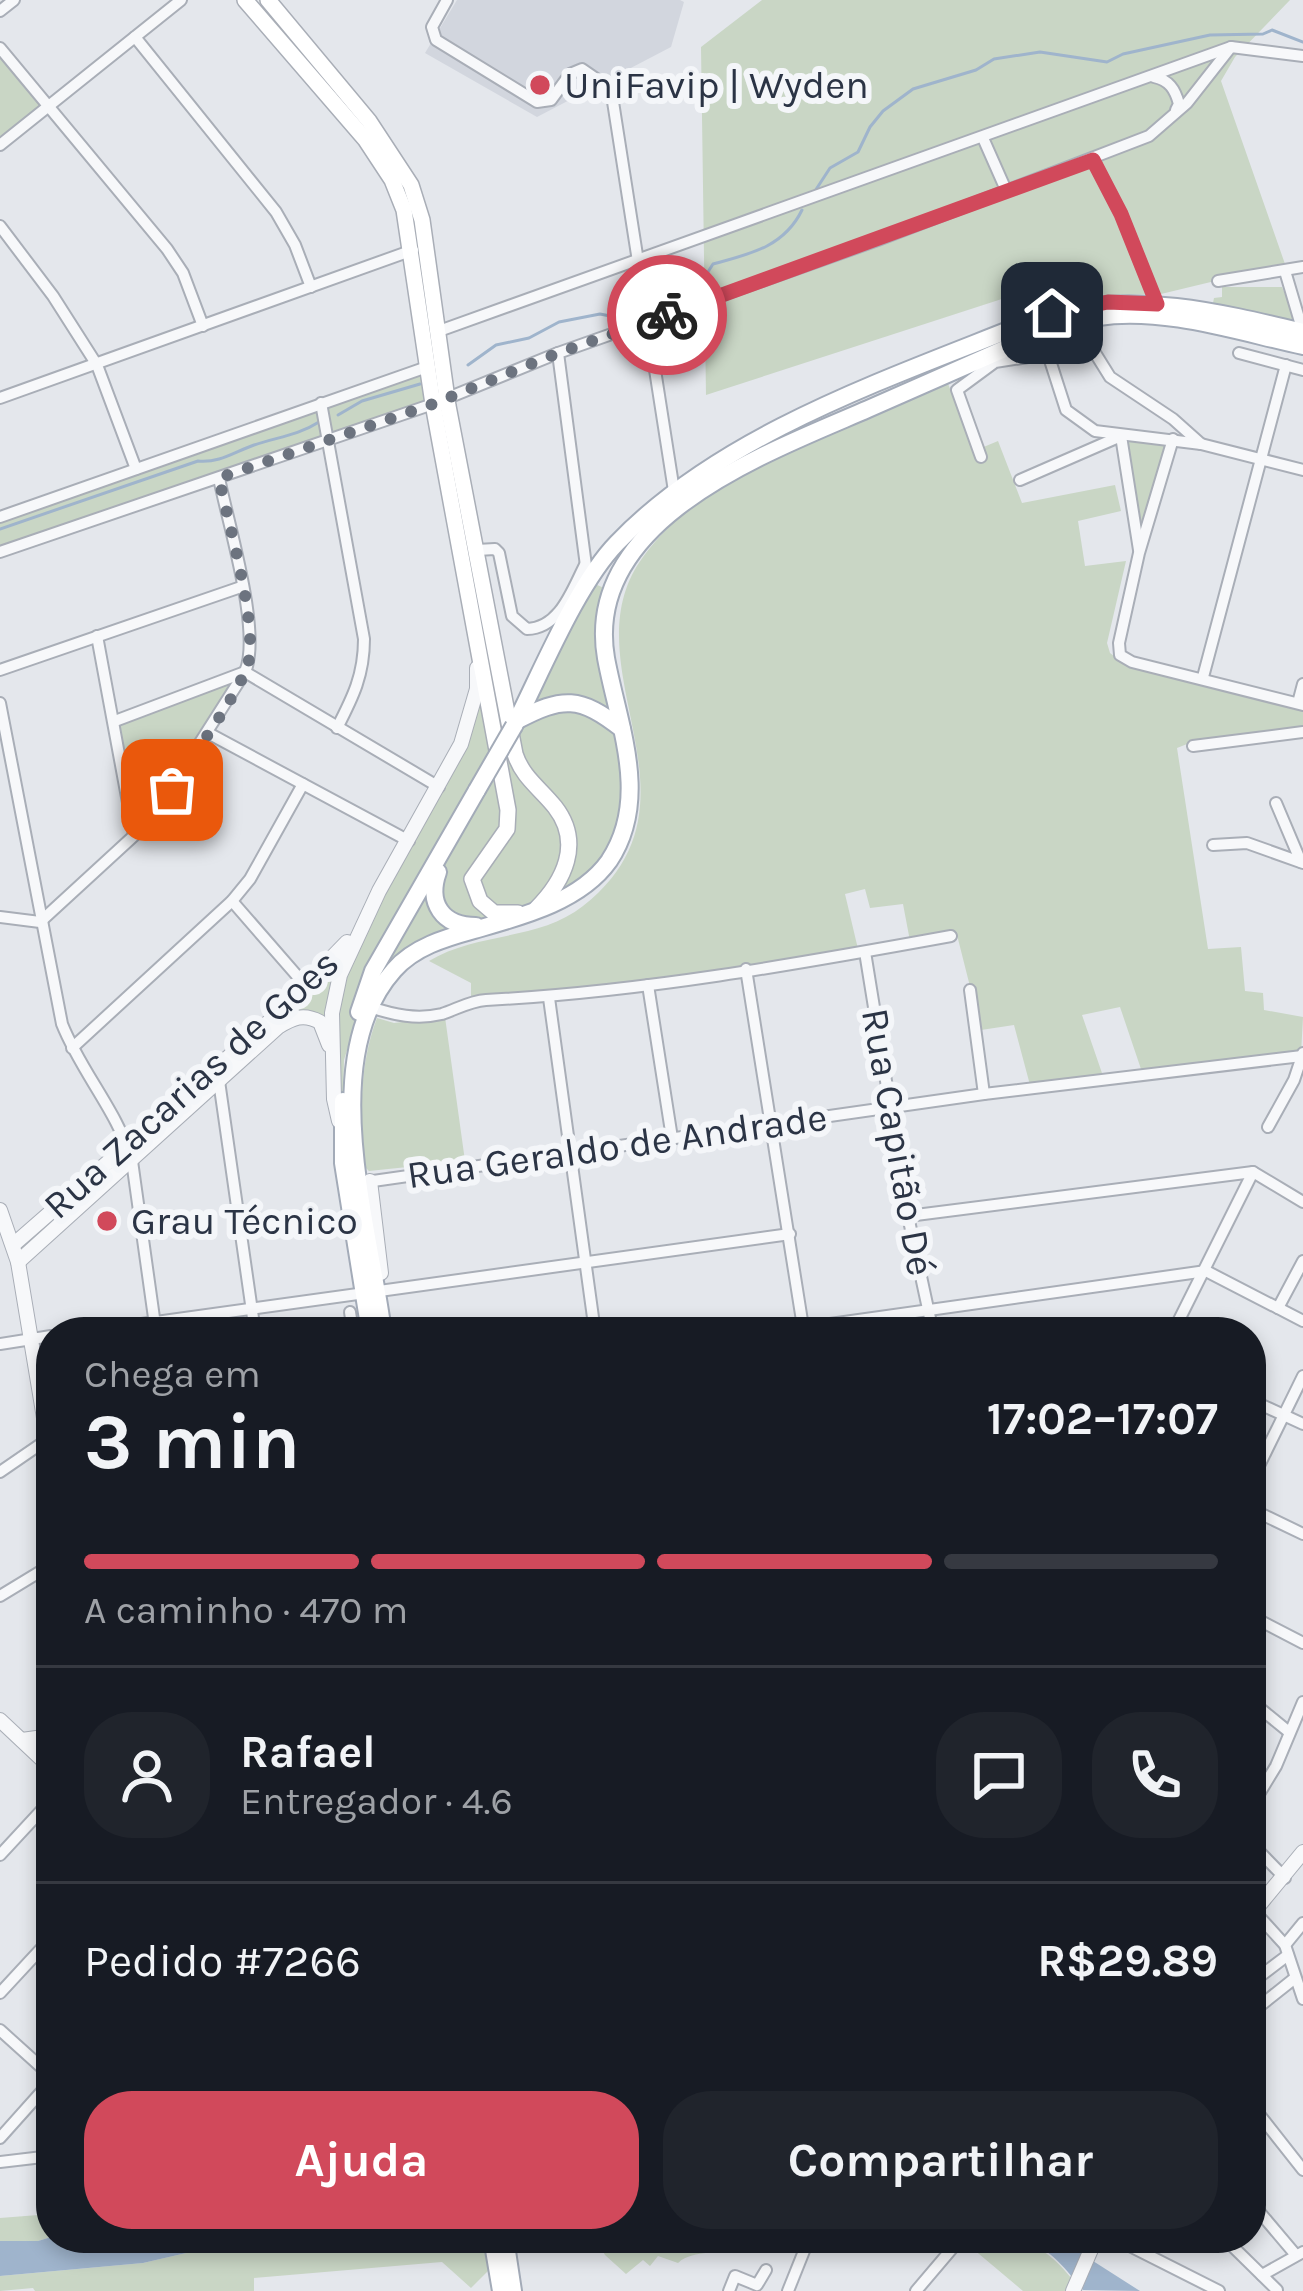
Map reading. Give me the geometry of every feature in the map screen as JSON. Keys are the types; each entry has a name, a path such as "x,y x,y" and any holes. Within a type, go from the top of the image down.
{"main road":[{"path":"245,0 405,189 427,367 440,402 477,550 514,754 520,770 554,806 570,839 560,883 532,911 494,913 474,892 472,879 506,829 507,802 440,402 439,331 422,220 369,121 268,0"},
{"path":"382,1317 343,1163 344,1060 373,971 515,724 586,573 674,491 773,429 1052,313 1108,302 1157,304 1303,332"},
{"path":"372,1317 376,1294 365,1182 354,1132 354,1063 370,1007 394,970 414,954 437,941 532,911 588,884 620,842 630,793 604,646 614,583 638,545 680,505 730,471 1052,328 1100,316 1179,320 1303,346"},
{"path":"515,724 561,702 584,704 622,730"},
{"path":"444,848 432,895 437,908 457,924 490,925"},
{"path":"500,2253 501,2291"},
{"path":"502,2253 513,2291"}],"street":[{"path":"0,11 14,0"},
{"path":"0,145 181,0"},
{"path":"447,0 432,27 436,40 536,102 551,100 571,74 581,69 609,85 674,491"},
{"path":"135,37 268,201 295,245 311,287"},
{"path":"439,331 1231,47 1303,56"},
{"path":"0,552 440,402 558,353 1093,160 1149,136 1172,118 1231,47"},
{"path":"0,48 167,249 183,273 203,326"},
{"path":"1152,77 1163,79 1176,93 1179,104 1172,118"},
{"path":"983,137 1006,190"},
{"path":"1093,160 1121,214 1157,304"},
{"path":"0,226 97,365 136,470"},
{"path":"0,398 413,250"},
{"path":"1218,281 1303,267"},
{"path":"1285,272 1303,332"},
{"path":"981,457 956,394 968,379 992,358 1048,354 1082,332 1110,377 1202,444"},
{"path":"477,550 499,553 512,616 526,629 546,625 586,573 558,353"},
{"path":"1239,353 1303,370"},
{"path":"1048,354 1066,410 1095,430 1202,444 1303,470"},
{"path":"1203,677 1286,365"},
{"path":"0,517 427,367"},
{"path":"321,403 364,639 364,668 337,728"},
{"path":"1020,480 1121,436"},
{"path":"1121,436 1139,553"},
{"path":"1173,440 1139,553 1120,655 1132,662 1300,704 1303,684"},
{"path":"0,917 40,922 134,835 159,808 245,672 251,638 219,478"},
{"path":"0,670 241,587"},
{"path":"342,1132 334,1100 334,995 364,919 461,744 477,689 477,631"},
{"path":"97,636 134,835"},
{"path":"245,672 439,787"},
{"path":"115,721 245,672"},
{"path":"0,703 55,998 72,1048 127,1142 153,1317"},
{"path":"208,733 409,842"},
{"path":"1192,746 1303,733"},
{"path":"72,1048 232,901 250,879 303,784"},
{"path":"1276,803 1302,862"},
{"path":"1213,845 1246,843 1302,862"},
{"path":"232,901 306,986"},
{"name":"Rua Zacarias de Goes","path":"13,1245 306,986 340,953 364,919"},
{"path":"370,1007 395,1015 428,1016 477,1001 549,998 648,985 951,936"},
{"name":"Rua Capitão Dé","path":"865,952 929,1317"},
{"path":"746,969 802,1317"},
{"path":"648,985 672,1138"},
{"path":"970,990 984,1094"},
{"path":"549,998 593,1317"},
{"name":"Rua Zacarias de Goes","path":"18,1262 297,1016 320,1022 334,1067"},
{"path":"1268,1127 1299,1082 1302,1054"},
{"name":"Rua Geraldo de Andrade","path":"365,1182 1302,1054"},
{"path":"216,1065 253,1317"},
{"path":"1180,1317 1253,1172"},
{"path":"908,1216 1253,1172 1303,1202"},
{"path":"0,1210 3,1231 18,1262 36,1368"},
{"path":"214,1317 790,1234"},
{"path":"1278,1308 1303,1261"},
{"path":"886,1317 1206,1271 1303,1322"},
{"path":"350,1312 351,1317"},
{"path":"0,1344 36,1338"},
{"path":"1266,1452 1303,1376"},
{"path":"1266,1407 1303,1424"},
{"path":"0,1472 36,1447"},
{"path":"1266,1516 1303,1534"},
{"path":"0,1596 36,1574"},
{"path":"1266,1624 1303,1643"},
{"path":"1266,1785 1303,1702"},
{"path":"1266,1713 1289,1732"},
{"path":"1,1722 36,1754"},
{"path":"22,1740 36,1738"},
{"path":"0,1856 36,1816"},
{"path":"1266,1899 1303,1852"},
{"path":"1266,1858 1285,1878"},
{"path":"1266,1969 1287,1950 1303,1923"},
{"path":"1266,1928 1287,1950 1303,1999"},
{"path":"0,1993 36,1954"},
{"path":"1266,2001 1295,1978"},
{"path":"0,2030 36,2064"},
{"path":"0,2138 36,2096"},
{"path":"1266,2123 1303,2170"},
{"path":"0,2162 36,2158"},
{"path":"1262,2275 1299,2253 1266,2218"},
{"path":"788,2291 803,2253"},
{"path":"919,2290 949,2253"},
{"path":"1072,2291 1090,2253"},
{"path":"1148,2253 1220,2291"},
{"path":"1239,2253 1277,2290"},
{"path":"729,2291 736,2276 758,2285 766,2270"}],"shaded area":[{"name":"UniFavip | Wyden","path":"457,0 684,2 671,47 537,117 425,53"}],"green space":[{"path":"762,0 1290,0 1235,57 1221,81 1285,264 1161,294 1008,297 706,395 701,47"},
{"path":"0,58 42,106 0,140"},
{"path":"1222,287 1282,287 1294,315 1292,326 1213,303 1214,298 1222,297"},
{"path":"425,372 430,403 333,435 327,406"},
{"path":"947,381 974,451 998,441 1022,503 1115,485 1121,511 1078,521 1085,566 1126,561 1107,643 1110,653 1119,660 1303,706 1303,729 1192,742 1177,748 1208,949 1241,947 1245,991 1263,993 1264,1010 1303,1017 1301,1054 1142,1072 1120,1007 1082,1015 1103,1076 1030,1085 1014,1025 981,1030 957,935 910,941 903,904 870,908 865,889 845,894 858,949 648,982 471,1000 471,983 429,961 467,945 547,925 583,906 621,865 638,822 640,777 619,642 623,599 643,557 704,497 742,473 824,432"},
{"path":"318,411 326,437 0,548 0,523"},
{"path":"1125,440 1169,443 1138,539"},
{"path":"588,581 611,591 611,687 627,819 588,884 394,970 359,1041 348,1047 342,1132 327,1048 312,1023 292,1020 18,1262 14,1245 340,953 417,826 477,689 497,755"},
{"path":"239,677 148,818 137,828 119,723"},
{"path":"445,1017 465,1161 369,1171 364,1166 362,1091 377,1018 394,1023"},
{"path":"36,2215 36,2241 0,2241 0,2218"},
{"path":"186,2253 492,2253 491,2268 471,2288 442,2262 254,2278 254,2291 0,2291 0,2276 143,2263"},
{"path":"704,2253 678,2263 658,2256 650,2266 643,2260 626,2274 605,2255"},
{"path":"978,2253 1044,2253 1072,2279 1067,2291 1023,2291"}],"water":[{"path":"0,2241 36,2241 36,2253 186,2253 143,2263 0,2276"},
{"path":"1048,2253 1080,2253 1140,2291 1083,2290"}],"waterway":[{"path":"815,191 830,168 858,152 883,111 913,89 976,70 994,59 1040,52 1107,62 1123,54 1210,35 1272,30 1303,42"},
{"path":"648,298 673,281 706,275 713,264 776,241 802,210"},
{"path":"468,365 496,345 529,338 559,322 600,314 615,317 631,308"},
{"path":"338,415 362,401 420,384"},
{"path":"0,529 319,422"}],"way so far":[{"path":"172,790 245,672 251,650 250,624 219,478 433,404 667,315"}],"place":[{"name":"UniFavip | Wyden","path":"540,85"},
{"name":"Grau Técnico","path":"107,1221"}],"route":[{"path":"667,315 1093,160 1121,214 1157,304 1108,302 1052,313"}]}
